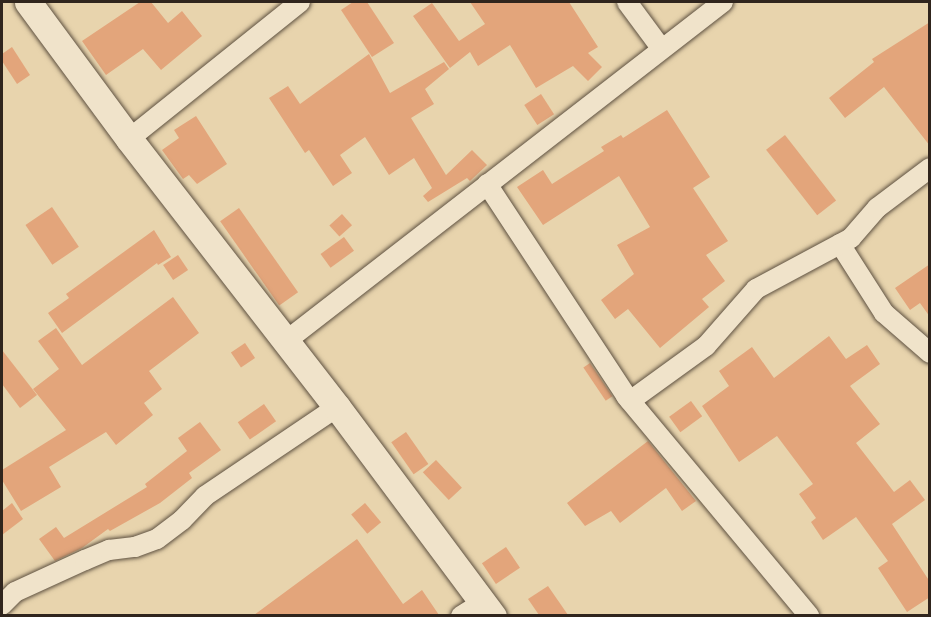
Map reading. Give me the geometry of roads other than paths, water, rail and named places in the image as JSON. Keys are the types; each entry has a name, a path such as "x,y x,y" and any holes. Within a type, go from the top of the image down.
{"street":[{"path":"28,2 129,139 337,407 479,611"},
{"path":"129,139 300,2"},
{"path":"627,2 661,48"},
{"path":"286,341 723,2"},
{"path":"630,401 706,346 756,289 851,238 877,208 930,168"},
{"path":"487,184 630,401 809,615"},
{"path":"840,244 884,313 930,353"},
{"path":"2,605 15,591 85,560 109,550 135,548 157,539 182,520 205,495 337,407"}]}
